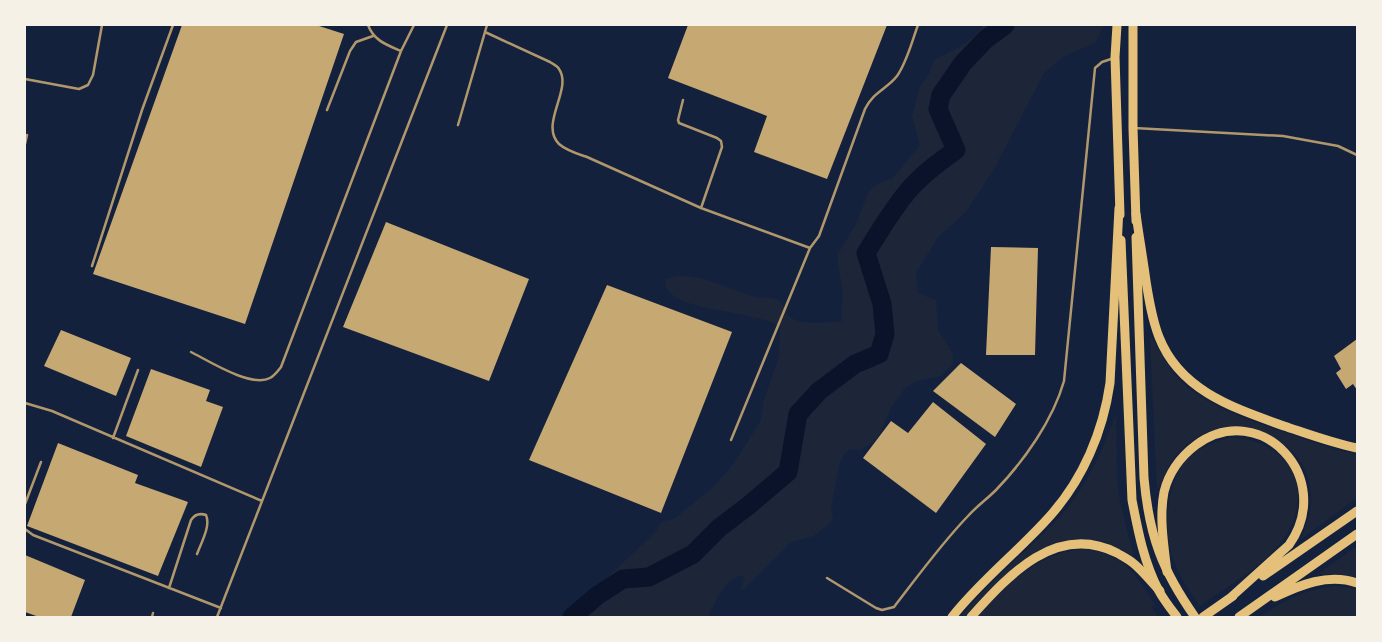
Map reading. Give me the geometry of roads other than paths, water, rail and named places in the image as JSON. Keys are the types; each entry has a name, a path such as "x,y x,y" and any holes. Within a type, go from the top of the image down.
{"highway":[{"path":"1117,25 1115,58 1119,208 1132,500 1138,534 1148,563 1160,591 1177,617"},
{"path":"1133,25 1133,128 1146,502 1153,538 1167,572 1181,597 1196,617"},
{"path":"952,617 976,589 1056,508 1077,478 1094,445 1106,408 1110,383 1119,208"},
{"path":"1136,214 1153,319 1163,346 1182,374 1208,395 1237,409 1316,437 1357,448"},
{"path":"1167,572 1162,533 1162,514 1164,492 1172,471 1185,453 1206,438 1221,432 1241,431 1258,435 1274,445 1289,458 1299,473 1303,486 1304,509 1297,534 1289,545 1229,599"},
{"path":"1203,617 1357,511"},
{"path":"1239,617 1357,534"},
{"path":"970,617 1019,568 1046,551 1071,544 1094,544 1120,555 1133,562 1160,591"},
{"path":"1248,611 1295,587 1312,581 1334,580 1357,583"}],"lane":[{"path":"25,79 79,89 88,85 93,75 102,25"},
{"path":"92,266 142,110 172,25"},
{"path":"368,25 374,36 381,42 401,51"},
{"path":"191,352 246,378 260,381 272,378 281,367 401,51 414,25"},
{"path":"218,617 446,25"},
{"path":"458,125 487,25"},
{"path":"731,440 810,248 819,236 864,109 875,94 896,77 918,25"},
{"path":"485,32 559,68 563,79 552,127 559,144 568,150 588,157 701,208 810,248"},
{"path":"327,110 350,51 356,42 374,36"},
{"path":"827,578 876,608 882,610 894,607 968,515 997,489 1020,462 1050,415 1059,398 1064,381 1095,68 1102,62 1115,58"},
{"path":"684,100 678,120 679,123 717,138 721,141 722,147 701,208"},
{"path":"1133,128 1283,136 1338,146 1357,155"},
{"path":"25,144 27,135"},
{"path":"114,438 138,370"},
{"path":"25,403 52,412 262,501"},
{"path":"25,504 41,462"},
{"path":"170,588 191,520 194,516 201,514 206,515 208,519 197,554"},
{"path":"25,529 33,535 221,608"}],"waterway":[{"path":"572,617 598,595 623,579 649,577 693,554 719,528 788,472 798,414 819,391 855,364 879,354 885,334 882,304 866,253 891,213 913,185 930,169 956,150 938,109 941,95 963,63 986,39 1005,25"}]}
